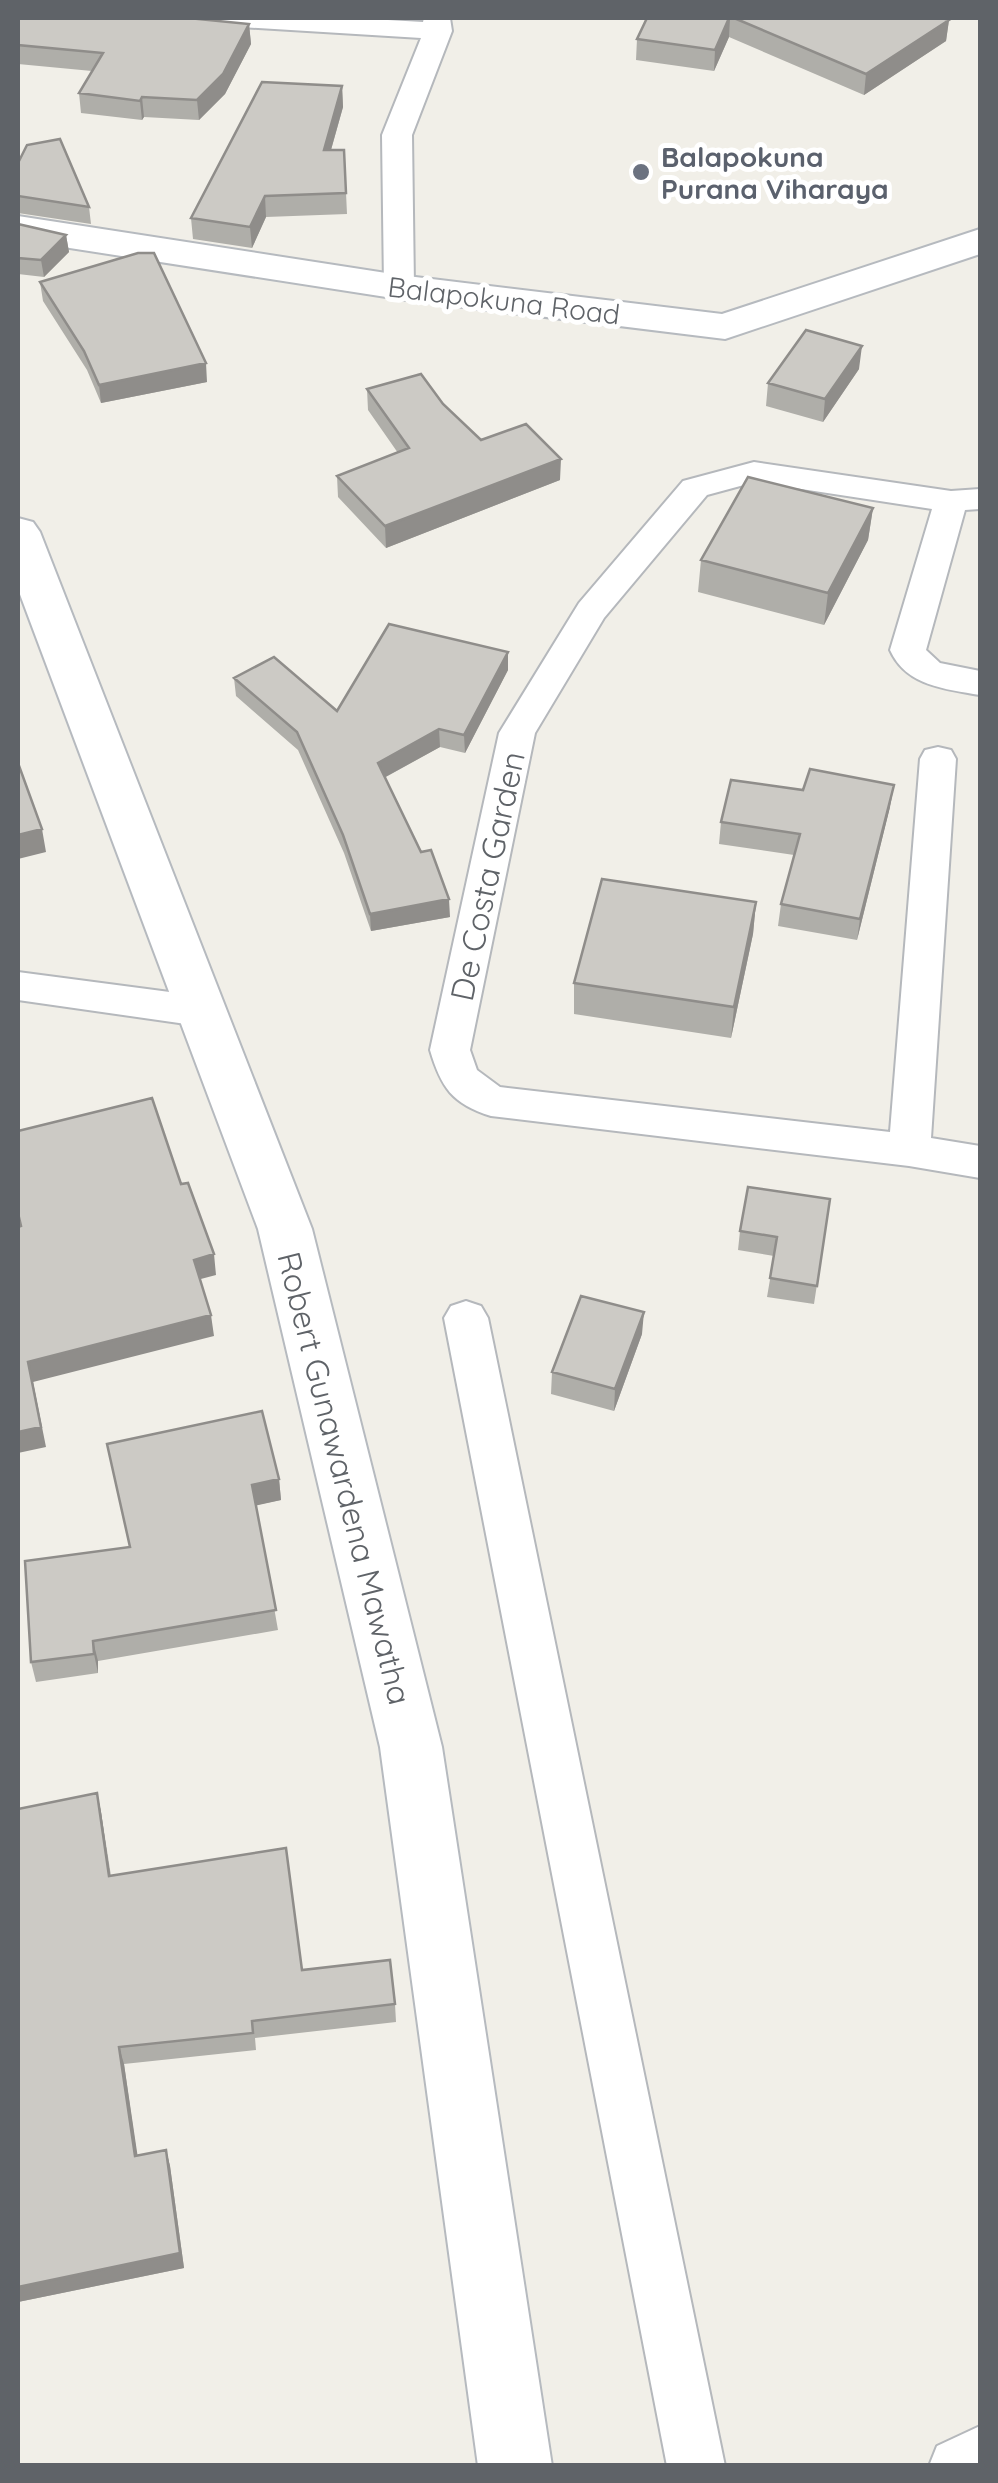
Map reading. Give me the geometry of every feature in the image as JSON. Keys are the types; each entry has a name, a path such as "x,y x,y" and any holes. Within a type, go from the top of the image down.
{"main road":[{"name":"Balapokuna Road","path":"18,228 399,287 726,327 980,241"},
{"name":"Robert Gunawardena Mawatha","path":"18,532 285,1229 411,1746 516,2466"}],"street":[{"path":"225,18 437,24 398,135 399,287"},
{"name":"De Costa Garden","path":"966,500 754,472 695,488 591,611 518,733 450,1050 459,1079 492,1101 909,1150 980,1162"},
{"path":"966,500 908,650 910,660 924,670 980,684"},
{"path":"909,1150 938,760"},
{"path":"18,986 200,1010"},
{"path":"466,1318 696,2466"},
{"path":"957,2466 980,2455"}],"building":[{"path":"18,18 188,18 249,24 223,74 197,100 142,97 140,101 79,93 103,53 18,45"},
{"path":"647,18 729,18 715,50 637,39"},
{"path":"734,18 942,18 949,20 866,74"},
{"path":"262,82 342,86 324,150 344,150 346,193 265,196 250,227 191,218"},
{"path":"60,139 89,207 18,196 18,163 27,145"},
{"path":"18,224 66,235 41,260 18,258"},
{"path":"138,253 154,253 206,363 99,385 84,351 40,282"},
{"path":"806,330 862,346 825,399 768,383"},
{"path":"421,374 443,404 481,440 526,424 561,459 385,526 337,476 409,448 367,389"},
{"path":"748,477 873,508 828,593 701,560"},
{"path":"389,624 508,652 464,735 439,729 378,763 421,852 431,850 449,899 370,914 343,835 297,732 234,678 274,657 337,711"},
{"path":"18,763 42,829 18,835"},
{"path":"810,769 894,785 860,919 781,904 800,834 721,822 731,780 803,790"},
{"path":"602,879 756,902 734,1007 574,983"},
{"path":"152,1098 181,1184 188,1183 214,1254 194,1260 211,1315 28,1362 41,1427 18,1432 18,1131"},
{"path":"748,1187 830,1199 817,1286 770,1278 777,1237 740,1231"},
{"path":"581,1296 644,1312 615,1389 552,1372"},
{"path":"262,1411 279,1479 252,1485 276,1610 93,1641 94,1654 31,1662 25,1561 130,1547 107,1444"},
{"path":"97,1793 109,1876 286,1848 302,1970 390,1960 395,2004 252,2021 253,2033 119,2047 135,2156 166,2150 180,2253 18,2287 18,1809"}],"place":[{"name":"Balapokuna Purana Viharaya","path":"641,172"}]}
